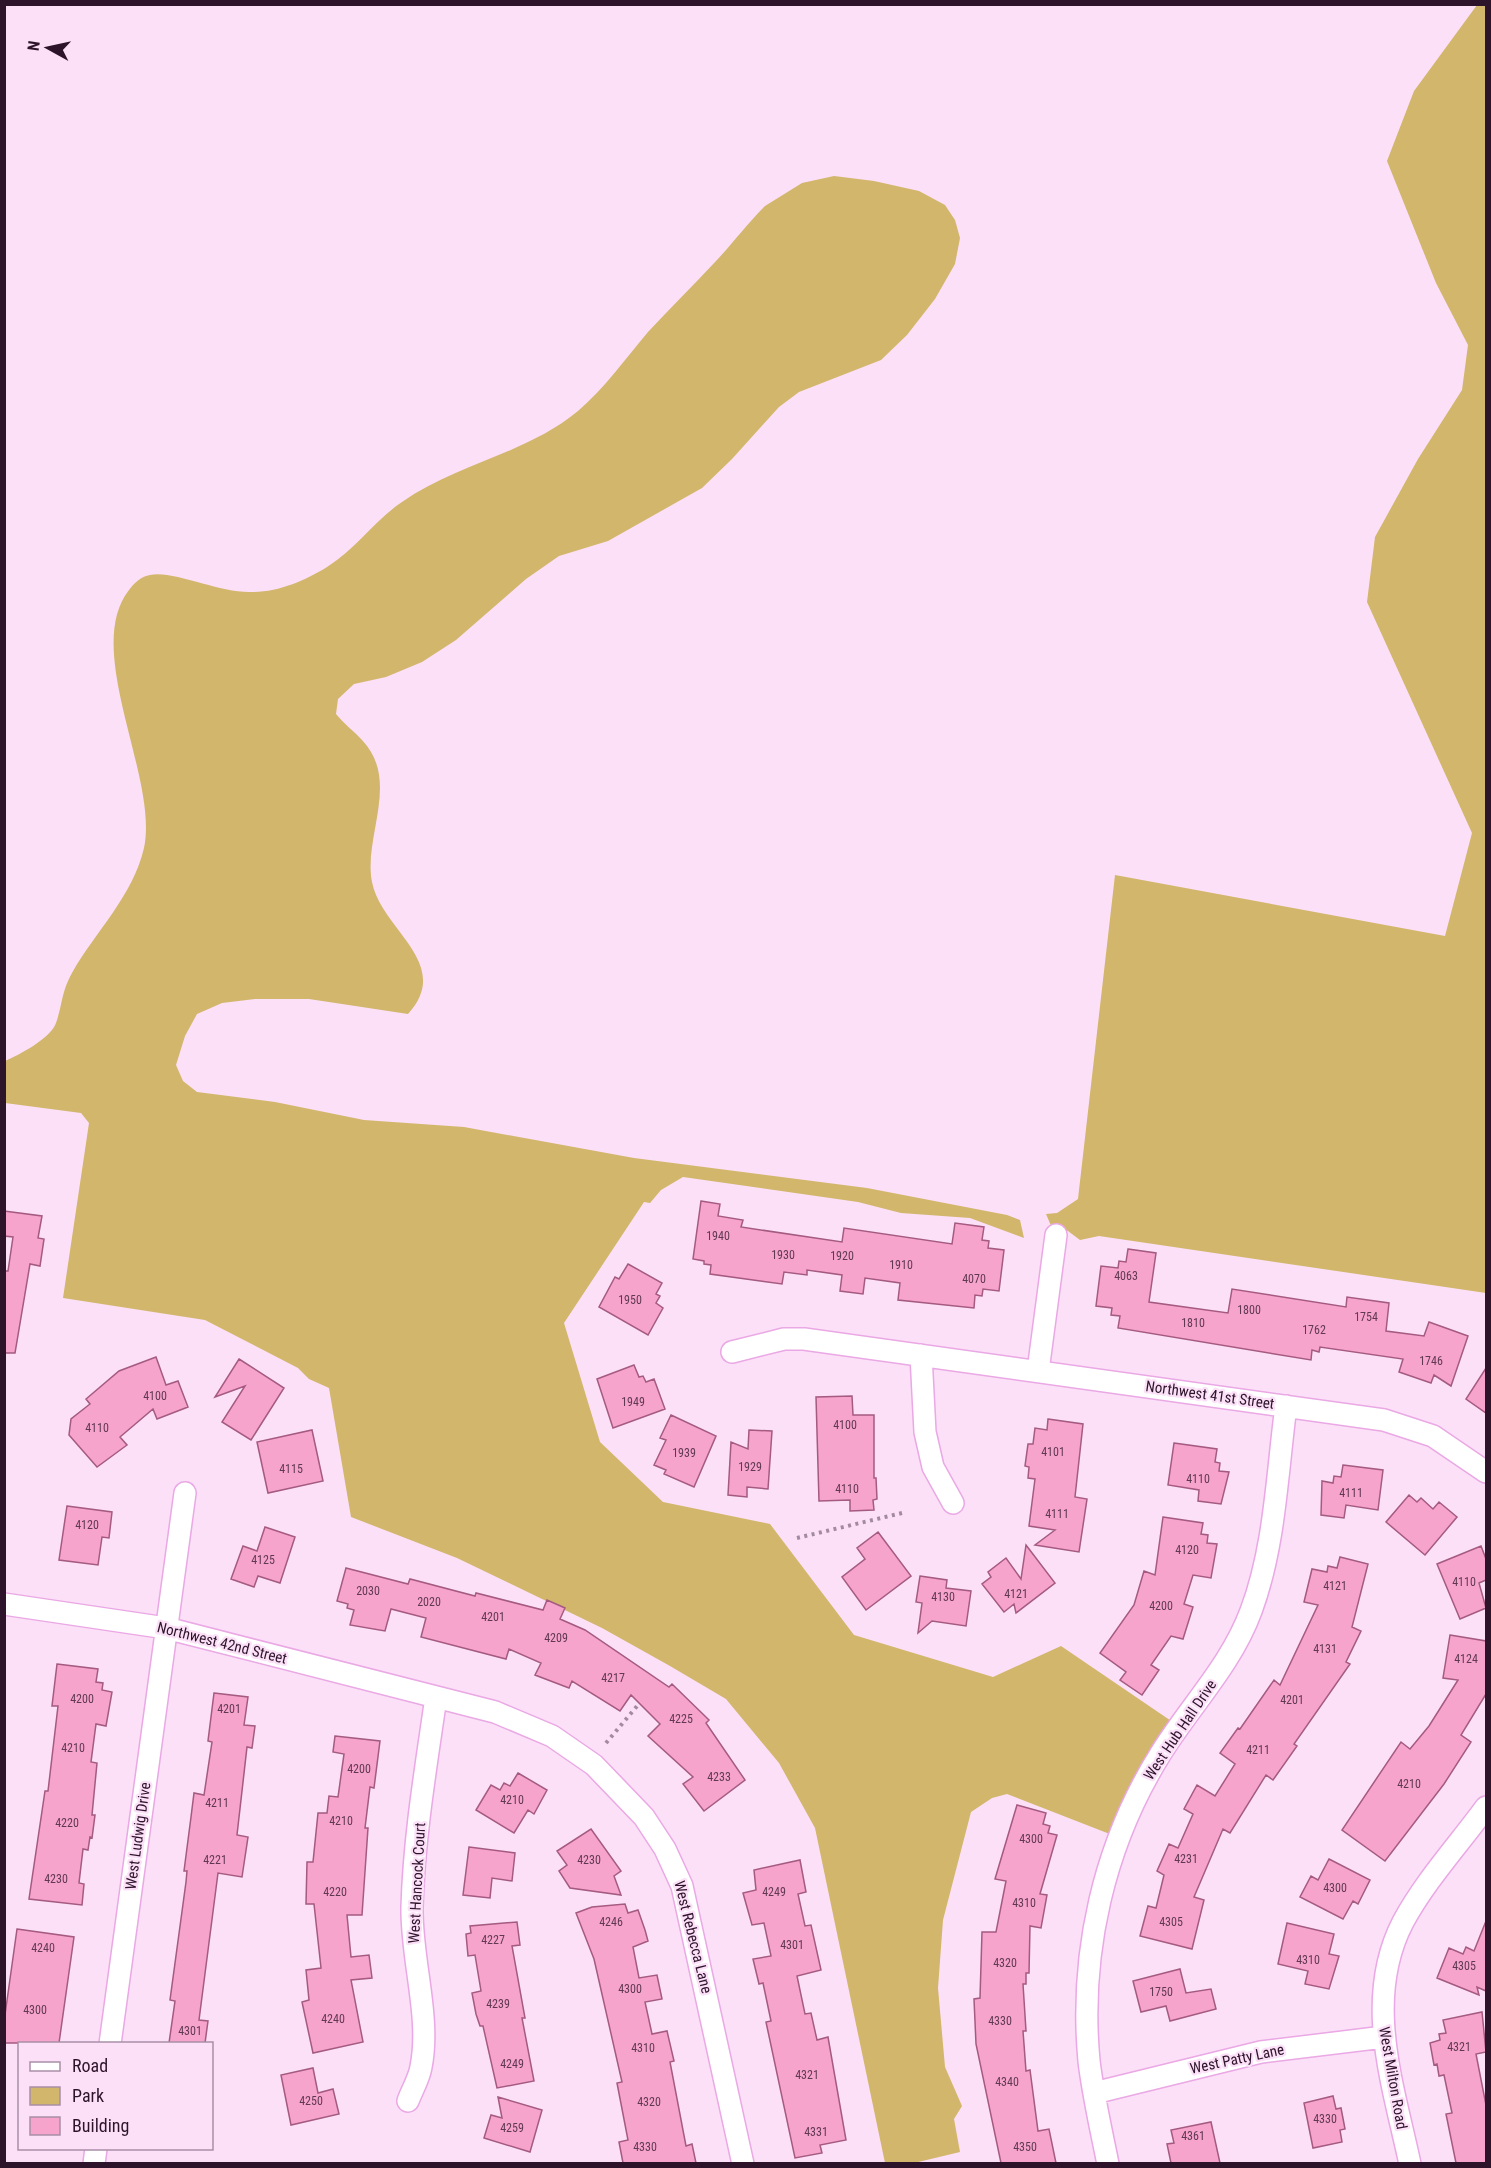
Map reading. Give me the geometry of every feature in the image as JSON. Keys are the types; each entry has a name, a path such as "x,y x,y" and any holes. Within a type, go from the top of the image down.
{"street":[{"path":"1038,1371 1056,1235"},
{"name":"Northwest 41st Street","path":"732,1352 784,1339 804,1339 1384,1420 1418,1429 1447,1443 1486,1472"},
{"path":"921,1354 925,1432 933,1467 954,1503"},
{"name":"West Hub Hall Drive","path":"1108,2163 1094,2093 1087,2032 1087,1988 1094,1924 1103,1885 1124,1826 1147,1777 1162,1751 1228,1660 1251,1612 1266,1559 1286,1406"},
{"name":"West Ludwig Drive","path":"110,2042 185,1493"},
{"name":"Northwest 42nd Street","path":"4,1604 166,1628 436,1697"},
{"name":"West Hancock Court","path":"408,2102 421,2069 424,2040 413,1948 412,1909 415,1849 436,1697"},
{"name":"West Rebecca Lane","path":"436,1697 495,1712 552,1736 594,1765 644,1818 665,1849 682,1886 743,2163"},
{"name":"West Milton Road","path":"1410,2163 1383,2037 1382,2005 1385,1974 1392,1948 1403,1923 1486,1807"},
{"name":"West Patty Lane","path":"1094,2093 1261,2052 1383,2037"}],"path":[{"path":"797,1538 902,1514"},
{"path":"606,1743 638,1705"}],"green space":[{"path":"1477,5 1486,5 1486,1293 1099,1236 1080,1240 1068,1231 1052,1228 1046,1214 1057,1213 1078,1199 1115,875 1445,936 1472,833 1367,602 1375,537 1418,459 1462,390 1468,345 1436,283 1387,161 1414,91"},
{"path":"834,176 874,181 919,191 945,205 955,220 960,238 955,264 935,299 907,335 881,360 799,392 779,407 702,488 608,541 559,556 526,579 456,640 422,662 386,677 354,684 338,699 336,714 362,740 373,756 379,773 380,791 372,847 372,882 378,899 419,962 423,979 420,996 408,1014 309,999 255,999 222,1003 197,1014 185,1036 176,1065 183,1081 197,1092 275,1102 364,1120 464,1127 634,1158 867,1188 1007,1215 1020,1220 1024,1238 970,1218 901,1213 858,1202 683,1177 661,1190 650,1203 644,1202 564,1323 600,1442 663,1502 770,1524 854,1635 993,1677 1061,1646 1180,1727 1120,1838 1007,1794 992,1798 971,1812 943,1920 938,1988 945,2067 962,2106 954,2119 960,2152 914,2163 885,2163 815,1828 779,1763 726,1699 602,1628 457,1558 351,1517 329,1388 309,1379 298,1368 205,1320 63,1298 89,1123 81,1113 5,1103 5,1061 34,1045 53,1029 72,973 122,898 139,865 144,848 146,819 117,680 114,646 117,615 133,585 144,577 160,574 240,592 253,592 273,590 301,581 319,572 347,552 402,502 445,478 536,438 558,426 578,411 597,393 648,332 765,206 802,183"}],"building":[{"path":"701,1201 720,1204 718,1216 743,1220 741,1227 842,1242 844,1228 952,1244 955,1223 984,1227 982,1240 989,1241 988,1248 1004,1250 999,1291 983,1289 982,1296 975,1295 974,1308 898,1300 900,1283 865,1278 863,1294 840,1291 842,1275 807,1270 807,1275 784,1272 782,1284 710,1274 711,1265 693,1259"},
{"path":"4,1211 42,1216 38,1238 44,1239 40,1266 30,1264 15,1353 4,1353 4,1271 8,1271 13,1237 4,1236"},
{"path":"1128,1249 1156,1253 1149,1302 1228,1313 1232,1289 1346,1307 1347,1297 1389,1303 1386,1331 1424,1336 1429,1322 1468,1336 1451,1386 1434,1375 1431,1383 1399,1372 1403,1359 1320,1347 1319,1352 1312,1350 1311,1360 1118,1328 1120,1316 1111,1315 1112,1308 1096,1306 1101,1266 1118,1268 1119,1261 1126,1262"},
{"path":"628,1264 662,1283 656,1294 660,1296 656,1303 663,1308 648,1335 599,1307 615,1277 619,1279"},
{"path":"156,1357 166,1385 178,1381 188,1407 157,1419 153,1409 120,1437 127,1445 97,1467 69,1435 71,1419 90,1404 86,1399 119,1371"},
{"path":"239,1359 284,1388 251,1440 222,1422 245,1386 215,1397"},
{"path":"634,1365 639,1377 643,1376 646,1382 654,1379 665,1409 613,1428 597,1379"},
{"path":"1486,1368 1486,1413 1466,1399"},
{"path":"852,1396 853,1415 874,1415 874,1478 876,1478 877,1499 873,1500 874,1510 850,1511 850,1500 819,1501 816,1397"},
{"path":"671,1415 716,1436 694,1487 664,1474 666,1470 654,1465 666,1440 660,1438"},
{"path":"1048,1419 1083,1424 1075,1497 1087,1499 1079,1552 1035,1545 1055,1530 1029,1526 1035,1479 1028,1478 1029,1467 1025,1466 1028,1444 1033,1444 1035,1428 1047,1430"},
{"path":"312,1430 323,1481 268,1493 257,1442"},
{"path":"749,1430 772,1431 768,1489 747,1487 747,1497 728,1495 731,1442 748,1449"},
{"path":"1174,1443 1217,1449 1215,1462 1220,1463 1219,1471 1229,1472 1221,1504 1198,1501 1199,1490 1168,1485"},
{"path":"1343,1465 1383,1470 1378,1510 1346,1505 1344,1518 1321,1515 1322,1481 1333,1483 1334,1476 1341,1477"},
{"path":"1409,1495 1417,1502 1421,1498 1433,1509 1439,1502 1457,1517 1425,1555 1386,1522"},
{"path":"67,1506 112,1512 109,1538 102,1537 98,1565 59,1560"},
{"path":"1163,1517 1203,1523 1201,1534 1208,1535 1207,1543 1217,1544 1211,1578 1193,1575 1184,1604 1193,1607 1183,1639 1171,1636 1151,1665 1159,1670 1142,1695 1120,1680 1126,1672 1100,1653 1134,1605 1144,1571 1155,1575"},
{"path":"265,1527 295,1537 280,1583 258,1576 254,1587 231,1579 243,1546 257,1551"},
{"path":"878,1532 911,1576 866,1610 842,1577 865,1559 857,1548"},
{"path":"1026,1545 1055,1583 1016,1613 1014,1604 1004,1612 982,1584 991,1577 988,1572 1006,1558 1021,1579"},
{"path":"1481,1546 1486,1559 1486,1580 1479,1583 1486,1608 1460,1619 1437,1564"},
{"path":"1340,1557 1368,1564 1352,1627 1361,1631 1346,1662 1350,1664 1294,1744 1297,1746 1273,1780 1266,1775 1230,1833 1223,1829 1194,1897 1204,1900 1192,1949 1140,1936 1148,1906 1156,1908 1164,1875 1157,1871 1169,1844 1178,1848 1193,1814 1184,1809 1197,1785 1215,1796 1235,1764 1220,1753 1238,1728 1240,1729 1274,1680 1280,1685 1318,1605 1304,1602 1312,1569 1327,1572 1328,1566 1337,1568"},
{"path":"346,1568 408,1584 410,1579 475,1596 476,1593 543,1610 547,1600 565,1608 560,1619 585,1630 669,1687 672,1684 709,1720 706,1723 745,1780 704,1811 683,1784 693,1777 648,1736 660,1724 631,1695 620,1711 572,1681 569,1688 535,1675 541,1663 509,1649 506,1659 421,1637 426,1618 391,1609 385,1631 350,1625 354,1610 347,1608 348,1604 337,1601"},
{"path":"920,1576 947,1580 946,1588 971,1591 966,1626 932,1621 918,1633 922,1603 916,1602"},
{"path":"1450,1635 1486,1641 1486,1694 1461,1735 1471,1742 1444,1784 1385,1861 1342,1830 1401,1742 1410,1749 1429,1726 1458,1680 1443,1678"},
{"path":"57,1664 98,1669 96,1682 103,1683 102,1690 112,1692 106,1726 96,1724 91,1762 97,1763 92,1815 95,1815 88,1850 83,1849 79,1883 84,1884 82,1905 29,1899 45,1791 48,1791 58,1706 52,1706"},
{"path":"214,1693 248,1697 244,1725 255,1726 252,1748 247,1747 237,1835 248,1837 242,1877 218,1873 199,2020 208,2021 205,2042 169,2042 175,2001 170,2000 186,1882 187,1871 184,1871 194,1793 204,1795 212,1742 208,1741"},
{"path":"335,1736 380,1741 374,1788 370,1787 365,1828 368,1828 362,1915 347,1915 351,1957 369,1955 372,1978 351,1980 363,2042 313,2053 302,2002 309,2000 306,1970 321,1968 314,1904 306,1904 307,1862 313,1862 318,1813 327,1813 329,1796 338,1797 344,1754 333,1752"},
{"path":"518,1773 547,1790 534,1814 528,1810 514,1833 476,1810 491,1785 500,1790 504,1783 510,1786"},
{"path":"1017,1805 1046,1813 1043,1824 1050,1826 1048,1833 1057,1835 1040,1894 1047,1895 1041,1928 1030,1926 1029,1973 1026,1973 1026,1984 1023,1984 1026,2071 1030,2070 1038,2131 1049,2129 1056,2163 1001,2163 976,2044 974,1999 980,1998 982,1932 996,1932 1006,1881 995,1879"},
{"path":"591,1829 621,1871 614,1876 621,1895 570,1888 559,1871 567,1865 557,1851"},
{"path":"469,1847 515,1853 512,1881 492,1878 490,1898 463,1895"},
{"path":"1329,1859 1370,1880 1358,1904 1353,1901 1343,1919 1300,1897 1311,1876 1318,1880"},
{"path":"800,1860 806,1892 798,1894 805,1926 811,1925 821,1970 797,1976 805,2014 811,2013 817,2040 828,2037 846,2140 820,2145 822,2153 795,2158 766,2022 771,2021 763,1983 759,1984 753,1959 771,1956 764,1923 752,1925 743,1893 756,1890 754,1870"},
{"path":"625,1904 628,1913 638,1910 645,1930 648,1941 633,1947 639,1978 657,1975 662,1999 645,2002 652,2034 667,2031 674,2061 670,2062 686,2146 692,2144 696,2163 623,2163 619,2142 628,2140 617,2083 622,2082 594,1959 576,1913 592,1907"},
{"path":"1486,1921 1486,1991 1477,1987 1479,1995 1437,1978 1449,1948 1463,1954 1466,1947 1474,1951"},
{"path":"517,1922 520,1945 512,1946 534,2081 497,2088 483,2026 480,2026 476,2014 472,1993 481,1991 475,1955 468,1956 466,1934 471,1933 470,1926"},
{"path":"1287,1923 1334,1934 1329,1954 1339,1956 1329,1989 1305,1984 1308,1971 1278,1964"},
{"path":"17,1929 74,1937 59,2042 4,2043 4,2022"},
{"path":"1180,1969 1186,1993 1211,1989 1216,2009 1170,2021 1166,2006 1141,2012 1133,1981"},
{"path":"1482,2012 1486,2052 1476,2054 1486,2105 1486,2163 1456,2163 1446,2114 1452,2113 1444,2075 1439,2076 1437,2064 1434,2065 1430,2043 1440,2040 1439,2034 1446,2033 1443,2020"},
{"path":"313,2068 318,2093 333,2089 339,2114 291,2125 281,2075"},
{"path":"1333,2096 1336,2109 1341,2108 1345,2129 1340,2130 1342,2142 1313,2148 1304,2103"},
{"path":"498,2097 542,2110 530,2152 484,2138 491,2115 502,2118"},
{"path":"1211,2122 1220,2163 1171,2163 1167,2144 1174,2143 1171,2130"}]}
